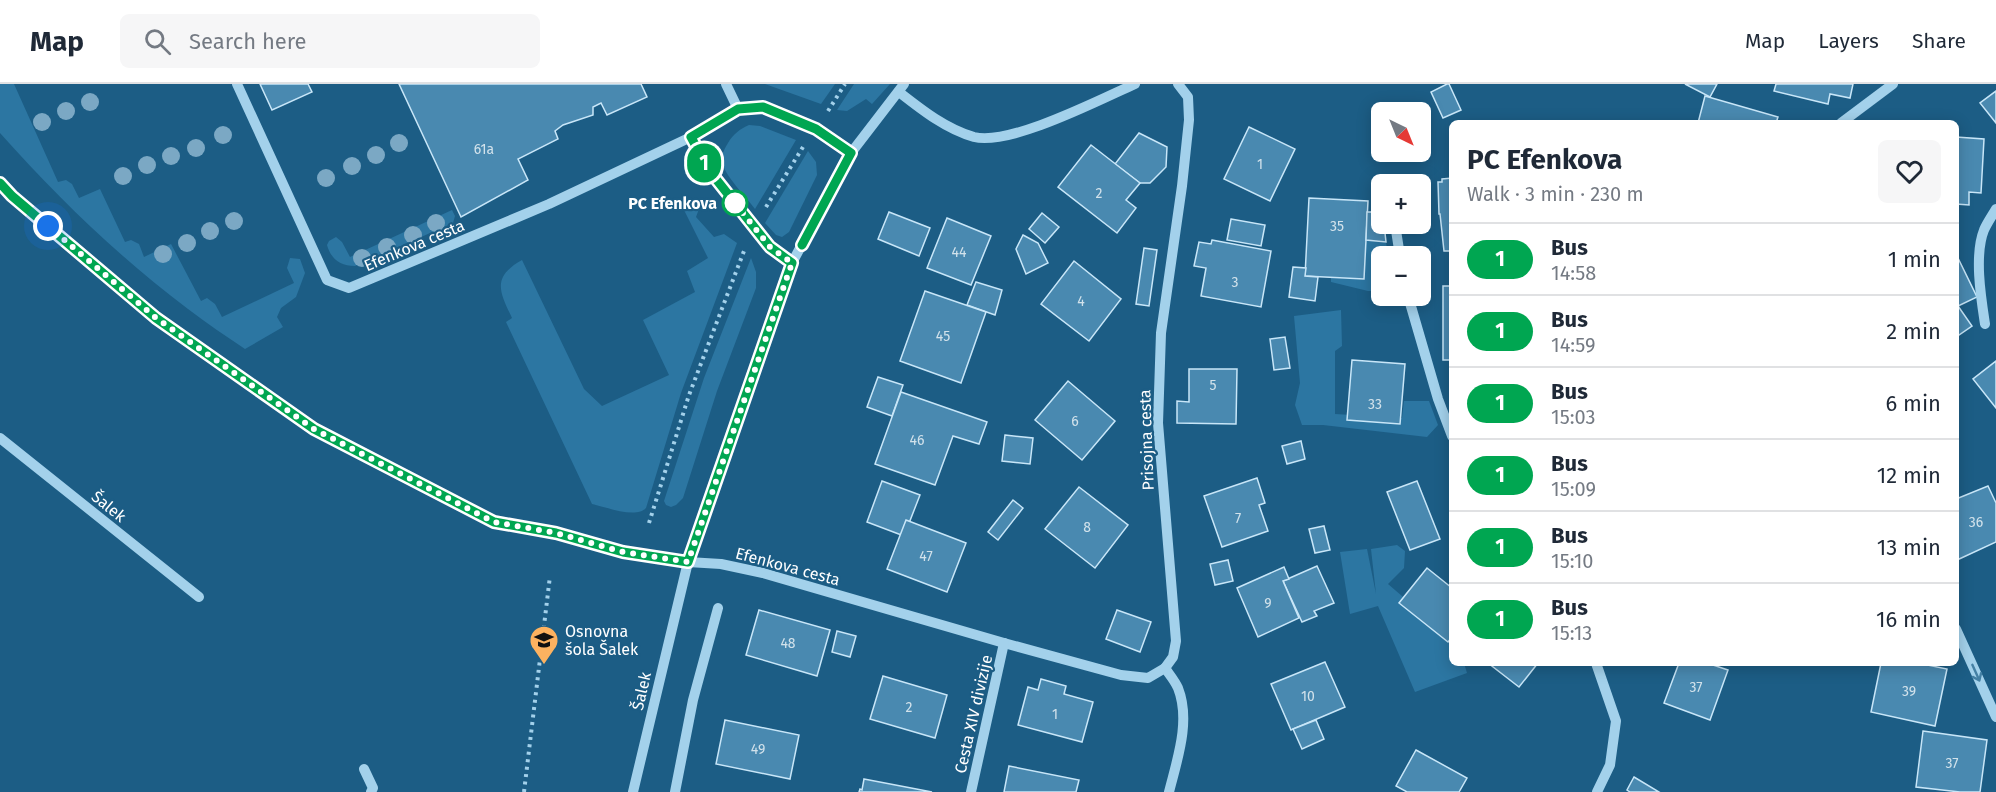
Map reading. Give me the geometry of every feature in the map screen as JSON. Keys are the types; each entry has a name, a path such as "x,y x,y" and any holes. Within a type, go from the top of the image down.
{"street":[{"name":"Efenkova cesta","path":"237,84 327,280 349,288 549,204 691,137 738,109"},
{"path":"726,84 738,109 763,107 816,129 851,153"},
{"path":"688,562 792,263 851,153 902,88 922,111 948,126 976,137 1007,136 1043,124 1135,84"},
{"name":"Prisojna cesta","path":"1165,668 1173,657 1176,641 1158,423 1161,333 1189,120 1188,97 1178,84"},
{"path":"1845,120 1893,84"},
{"path":"691,137 708,169 770,247 792,263"},
{"name":"Efenkova cesta","path":"0,183 12,196 156,318 314,429 494,522 556,533 623,552 688,562 721,564 764,573 1120,675 1148,678 1165,668"},
{"path":"1985,324 1979,267 1984,232 1996,209"},
{"path":"1410,306 1449,428"},
{"name":"Šalek","path":"0,438 199,597"},
{"name":"Šalek","path":"633,792 688,562"},
{"path":"675,792 693,700 718,608"},
{"path":"1959,636 1996,717"},
{"name":"Cesta XIV divizije","path":"971,792 1004,643"},
{"path":"1597,666 1616,721 1610,765 1597,792"},
{"path":"1165,668 1178,689 1182,712 1182,739 1169,792"},
{"path":"364,769 373,789 371,792"}],"path":[{"path":"649,523 689,395 754,227 845,84"},
{"path":"524,792 550,576"}],"shaded area":[{"path":"0,84 14,84 58,182 66,180 72,184 79,198 100,189 125,242 131,240 139,244 144,257 171,244 201,301 207,298 215,304 222,317 294,283 287,268 290,258 300,259 305,273 296,297 281,308 277,317 283,327 245,349 195,314 138,269 67,203 0,133"},
{"path":"765,84 835,84 821,104"},
{"path":"854,84 890,84 872,104 866,99 847,111 837,110"},
{"path":"749,125 760,126 796,140 755,209 731,179 722,161 730,140 737,132"},
{"path":"808,151 816,162 817,175 789,232 782,237 776,235 765,223"},
{"path":"680,202 700,206 696,217 714,237 724,234 737,243 681,393 646,508 635,512 620,511 592,504 506,322 512,318 504,300 502,279 512,266 522,260 584,389 602,406 669,375 643,320 695,292 687,271 708,258"},
{"path":"452,210 455,216 453,223 355,266 337,261 327,245 336,237 342,242 350,257"},
{"path":"1366,240 1386,242 1387,246 1371,246 1371,291 1331,282 1331,278 1364,279"},
{"path":"751,258 756,272 756,288 717,391 683,498 671,507 664,501 704,378"},
{"path":"1341,310 1342,346 1335,351 1335,414 1402,418 1404,401 1429,401 1438,425 1427,437 1323,425 1302,425 1295,405 1300,383 1294,316"},
{"path":"1397,545 1405,551 1404,568 1388,584 1449,636 1449,666 1465,666 1467,673 1415,692 1378,606 1350,614 1340,552 1367,549 1376,594 1371,549"}],"building":[{"path":"260,84 308,84 312,92 272,110"},
{"path":"399,84 641,84 647,97 607,115 601,103 593,107 593,115 563,125 555,131 558,139 518,159 528,180 461,217"},
{"path":"1447,84 1461,110 1443,118 1431,92"},
{"path":"1685,84 1717,84 1710,97"},
{"path":"1776,84 1853,84 1850,98 1830,94 1828,104 1774,91"},
{"path":"1996,91 1996,123 1980,103"},
{"path":"1705,96 1778,117 1777,120 1699,120"},
{"path":"1249,127 1295,149 1270,201 1224,179"},
{"path":"1139,133 1167,147 1166,167 1150,183 1140,183 1115,164"},
{"path":"1959,137 1984,139 1981,193 1969,192 1969,205 1959,204"},
{"path":"1091,145 1140,183 1126,200 1136,208 1117,233 1058,187"},
{"path":"1449,178 1449,251 1444,251 1439,214 1438,182 1442,182 1442,179"},
{"path":"1309,198 1368,201 1364,279 1305,276"},
{"path":"889,212 930,228 919,256 878,239"},
{"path":"1367,212 1371,212 1371,234 1385,234 1386,242 1366,240"},
{"path":"1042,213 1059,227 1045,243 1029,229"},
{"path":"947,218 991,236 971,285 927,268"},
{"path":"1231,219 1265,225 1261,246 1227,240"},
{"path":"1023,235 1038,243 1048,263 1026,274 1016,249"},
{"path":"1212,240 1271,251 1261,307 1201,296 1206,268 1194,266 1199,242 1211,244"},
{"path":"1144,248 1157,250 1149,306 1136,304"},
{"path":"1959,260 1977,297 1959,306"},
{"path":"1074,261 1121,299 1089,341 1041,304"},
{"path":"1293,267 1306,268 1305,276 1318,277 1315,301 1289,297"},
{"path":"976,282 1002,290 995,315 967,305"},
{"path":"1443,286 1449,286 1449,360 1443,360"},
{"path":"925,291 986,312 961,383 900,361"},
{"path":"1959,307 1972,326 1959,335"},
{"path":"1285,337 1290,368 1274,370 1270,339"},
{"path":"1352,360 1405,364 1400,424 1347,420"},
{"path":"1996,361 1996,408 1973,379"},
{"path":"1189,369 1237,369 1236,424 1177,423 1177,401 1189,402"},
{"path":"878,377 903,385 892,416 867,407"},
{"path":"1068,381 1115,421 1082,460 1035,420"},
{"path":"901,392 987,422 979,444 953,436 935,485 875,464"},
{"path":"1005,435 1033,438 1030,464 1002,461"},
{"path":"1301,441 1305,459 1287,464 1282,446"},
{"path":"1257,478 1265,503 1259,505 1268,531 1222,547 1204,496"},
{"path":"882,481 920,495 904,536 867,522"},
{"path":"1417,481 1440,539 1410,550 1387,492"},
{"path":"1988,486 1996,503 1996,542 1959,559 1959,498"},
{"path":"1079,487 1128,525 1095,568 1045,529"},
{"path":"1013,500 1023,508 998,540 988,532"},
{"path":"906,520 966,543 947,592 887,569"},
{"path":"1324,526 1330,550 1315,553 1309,529"},
{"path":"1228,560 1233,581 1215,585 1210,564"},
{"path":"1317,566 1334,603 1314,611 1317,616 1302,622 1283,581"},
{"path":"1284,567 1289,579 1283,581 1299,618 1258,637 1237,588"},
{"path":"1427,568 1449,586 1449,641 1448,642 1399,603"},
{"path":"759,610 830,630 817,676 746,655"},
{"path":"1117,610 1151,622 1140,652 1106,639"},
{"path":"837,631 856,636 850,657 832,652"},
{"path":"1325,662 1345,707 1291,730 1271,684"},
{"path":"1492,666 1536,666 1519,687"},
{"path":"1678,666 1716,666 1728,670 1710,720 1664,703"},
{"path":"1880,666 1932,666 1947,669 1935,726 1871,712"},
{"path":"883,676 947,695 935,738 870,719"},
{"path":"1041,679 1066,686 1064,694 1093,702 1082,742 1018,725 1028,687 1038,690"},
{"path":"725,720 799,735 790,779 716,764"},
{"path":"1316,720 1324,739 1302,749 1293,729"},
{"path":"1923,731 1987,740 1980,792 1916,787"},
{"path":"1416,750 1467,778 1459,792 1407,792 1396,786"},
{"path":"1009,766 1079,780 1076,792 1004,792"},
{"path":"1634,777 1659,792 1630,792 1627,790"},
{"path":"864,779 932,792 859,792 860,789 862,790"}],"bus line":[{"name":"1","path":"0,183 12,196 156,318 314,429 494,522 556,533 623,552 688,562 792,263 770,247 708,169 691,137 738,109 763,107 816,129 851,153 802,245"}],"place":[{"name":"PC Efenkova","path":"735,203"},
{"name":"Osnovna šola Šalek","path":"544,666"}],"route":[{"path":"48,226 156,318 314,429 494,522 556,533 623,552 688,562 792,263 770,247 731,198 735,203"}]}
